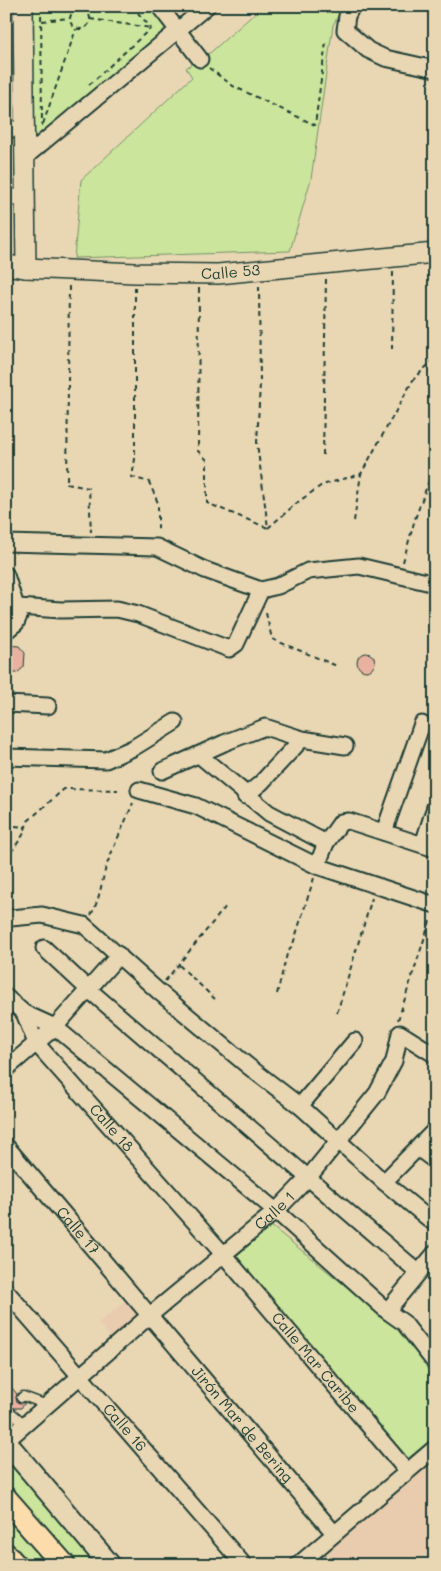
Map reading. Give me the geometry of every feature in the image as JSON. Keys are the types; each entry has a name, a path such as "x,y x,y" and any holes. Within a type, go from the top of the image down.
{"main road":[{"path":"6,1441 110,1565"},
{"path":"6,1498 64,1565"},
{"path":"6,1555 15,1565"}],"street":[{"path":"12,270 15,197 33,128 23,6"},
{"path":"159,6 200,59"},
{"path":"24,158 207,6"},
{"path":"352,6 347,16 345,30 368,50 385,58 435,69"},
{"path":"6,129 33,128"},
{"name":"Calle 53","path":"12,270 69,269 134,273 259,272 435,253"},
{"path":"6,543 157,548 205,570 261,590 278,586 308,571 359,566 435,584"},
{"path":"6,576 18,607 19,616 16,623 6,631"},
{"path":"18,607 61,610 118,609 138,614 229,649 236,644 261,590"},
{"path":"6,704 48,706"},
{"path":"6,757 106,760 133,748 175,722"},
{"path":"384,832 422,724"},
{"path":"162,771 265,727 302,739 345,746"},
{"path":"245,796 261,783 302,739"},
{"path":"199,755 245,796 269,813 326,843"},
{"path":"139,790 196,806 317,866 434,910"},
{"path":"317,866 326,843 341,822 349,820 429,847 435,806"},
{"path":"12,918 42,915 84,925 158,991 248,1066 300,1106 338,1142 435,1224"},
{"path":"44,948 88,989 418,1272"},
{"path":"6,1069 55,1027 119,955"},
{"name":"Calle 18","path":"6,997 24,1013 36,1043 224,1255"},
{"path":"24,1013 55,1027 276,1211 387,1311 404,1323 435,1363"},
{"path":"400,1033 435,1055"},
{"name":"Calle 1","path":"6,1441 149,1316 276,1211 308,1178 378,1092 394,1061 400,1033"},
{"path":"300,1106 355,1042"},
{"path":"384,1182 435,1130"},
{"name":"Calle 17","path":"6,1146 149,1316"},
{"path":"418,1148 435,1162"},
{"path":"387,1311 435,1253"},
{"name":"Calle Mar Caribe","path":"224,1255 407,1471"},
{"name":"Calle 16","path":"6,1291 244,1565"},
{"name":"Jirón Mar de Bering","path":"149,1316 334,1534"},
{"path":"298,1565 435,1448"}],"lane":[{"path":"20,1398 23,1396 47,1405"},
{"path":"8,1409 25,1424"}],"path":[{"path":"33,128 42,21 41,6"},
{"path":"88,12 94,6"},
{"path":"101,6 106,6"},
{"path":"132,6 152,28"},
{"path":"77,7 88,12 90,19 84,28 76,29 70,23 69,18 77,7"},
{"path":"42,21 69,18"},
{"path":"90,19 152,28"},
{"path":"86,88 152,28"},
{"path":"33,128 76,29"},
{"path":"200,59 233,86 315,125 326,42"},
{"path":"33,128 49,122"},
{"path":"69,269 67,484 88,488 91,545"},
{"path":"6,384 12,270"},
{"path":"259,272 260,384 257,444 268,528"},
{"path":"134,273 135,459 132,477 149,482 158,503 157,548"},
{"path":"200,273 197,337 198,451 207,460 208,503 268,528"},
{"path":"392,349 394,288"},
{"path":"323,455 326,292"},
{"path":"354,521 361,474 413,380 435,358"},
{"path":"399,576 415,519 435,464"},
{"path":"268,528 298,502 322,485 361,474"},
{"path":"261,590 272,639 337,666"},
{"path":"6,860 28,821 64,789 118,790"},
{"path":"84,925 99,901 106,869 120,830 139,790"},
{"path":"6,825 26,827"},
{"path":"277,994 287,954 293,944 317,866"},
{"path":"337,1013 367,918 374,886"},
{"path":"158,991 227,905"},
{"path":"400,1033 398,1022 434,910"},
{"path":"178,964 215,999"}],"shaded area":[{"path":"126,1300 141,1317 113,1340 98,1323"},
{"path":"435,1452 435,1565 300,1565"}],"green space":[{"path":"31,6 151,6 170,29 29,147"},
{"path":"263,6 343,6 333,25 311,179 290,251 74,258 81,180 192,77 186,68 211,52"},
{"path":"270,1225 399,1329 435,1375 435,1436 406,1460 234,1258"},
{"path":"9,1459 103,1565 75,1565 6,1486 6,1462"},
{"path":"6,1506 58,1565 28,1565 6,1539"}],"building":[{"path":"6,645 19,646 25,653 24,667 17,673 6,673"},
{"path":"362,653 370,653 375,658 373,669 362,671 357,666 357,658"},
{"path":"6,1381 17,1394 17,1402 25,1403 21,1408 14,1408 6,1402"}]}
